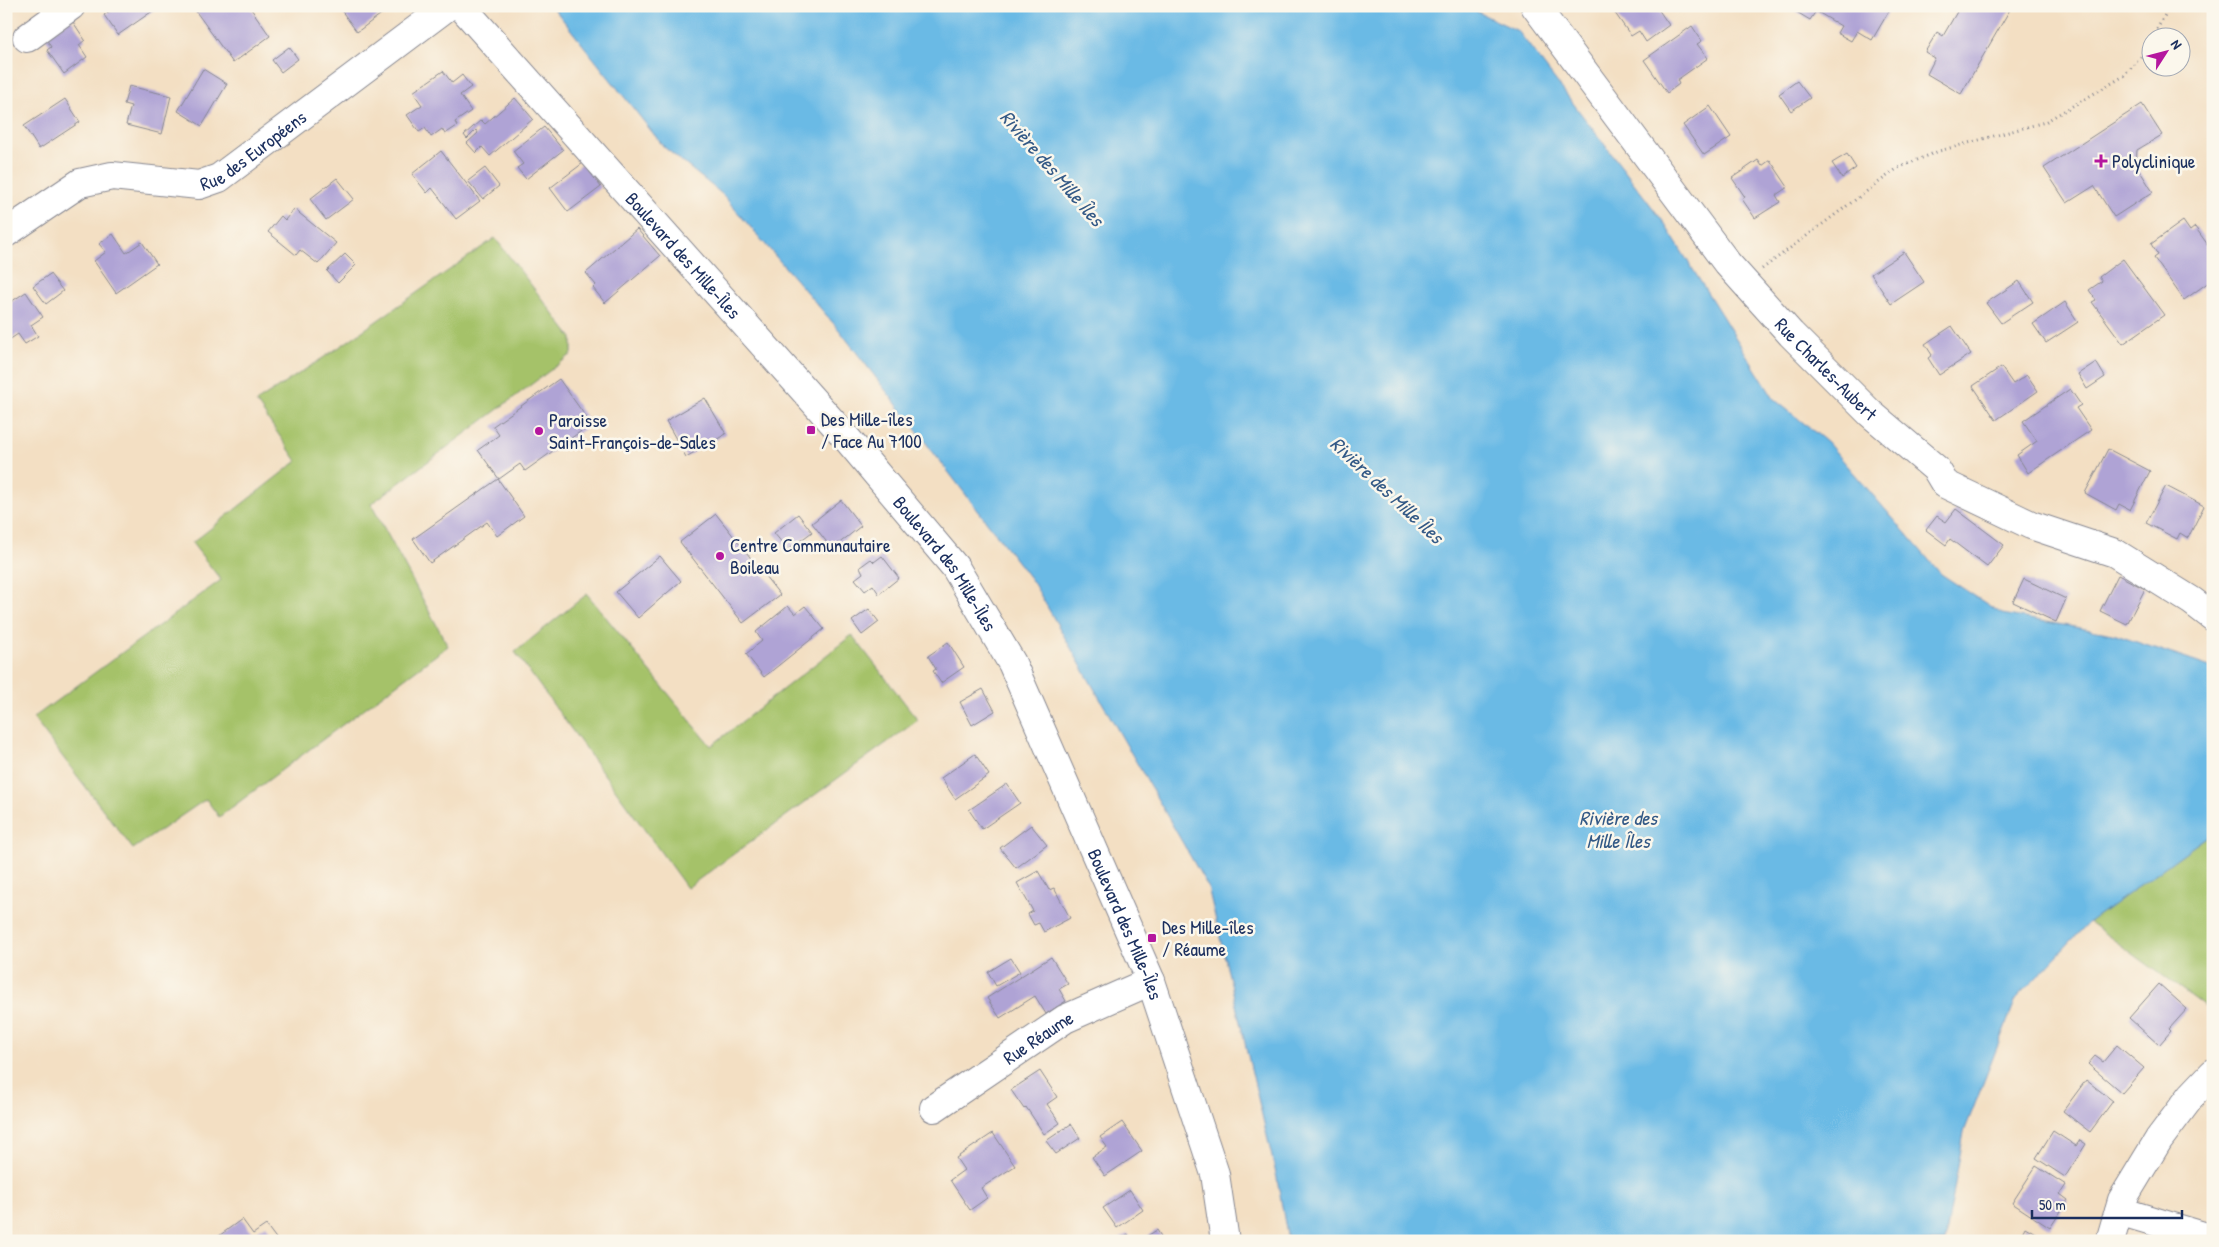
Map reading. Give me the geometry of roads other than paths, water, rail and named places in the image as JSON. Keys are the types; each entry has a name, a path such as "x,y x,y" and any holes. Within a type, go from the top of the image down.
{"street":[{"path":"27,38 71,6"},
{"name":"Rue des Européens","path":"6,233 80,183 112,176 200,185 219,178 448,6"},
{"name":"Boulevard des Mille-Îles","path":"461,6 837,427 954,567 1012,663 1151,981 1215,1174 1225,1241"},
{"name":"Rue Charles-Aubert","path":"1535,6 1711,245 1791,334 1870,413 1936,469 1944,484 2031,525 2115,553 2192,601 2213,617"},
{"name":"Rue Réaume","path":"934,1108 1065,1019 1151,981"},
{"path":"2110,1241 2122,1200 2159,1138 2192,1095 2213,1074"},
{"path":"2119,1211 2213,1238"}],"water":[{"name":"Rivière des Mille Îles","path":"552,6 1465,6 1518,31 1662,220 1774,399 1827,442 1941,574 2002,614 2113,634 2213,668 2213,832 2089,922 2016,999 1964,1132 1945,1241 1288,1241 1277,1178 1208,887 1033,582 840,331 722,194 664,147"}],"place":[{"name":"Polyclinique","path":"2101,161"},
{"name":"Des Mille-îles / Face Au 7100","path":"811,430"},
{"name":"Paroisse Saint-François-de-Sales","path":"539,431"},
{"name":"Centre Communautaire Boileau","path":"720,556"},
{"name":"Des Mille-îles / Réaume","path":"1152,938"}]}
